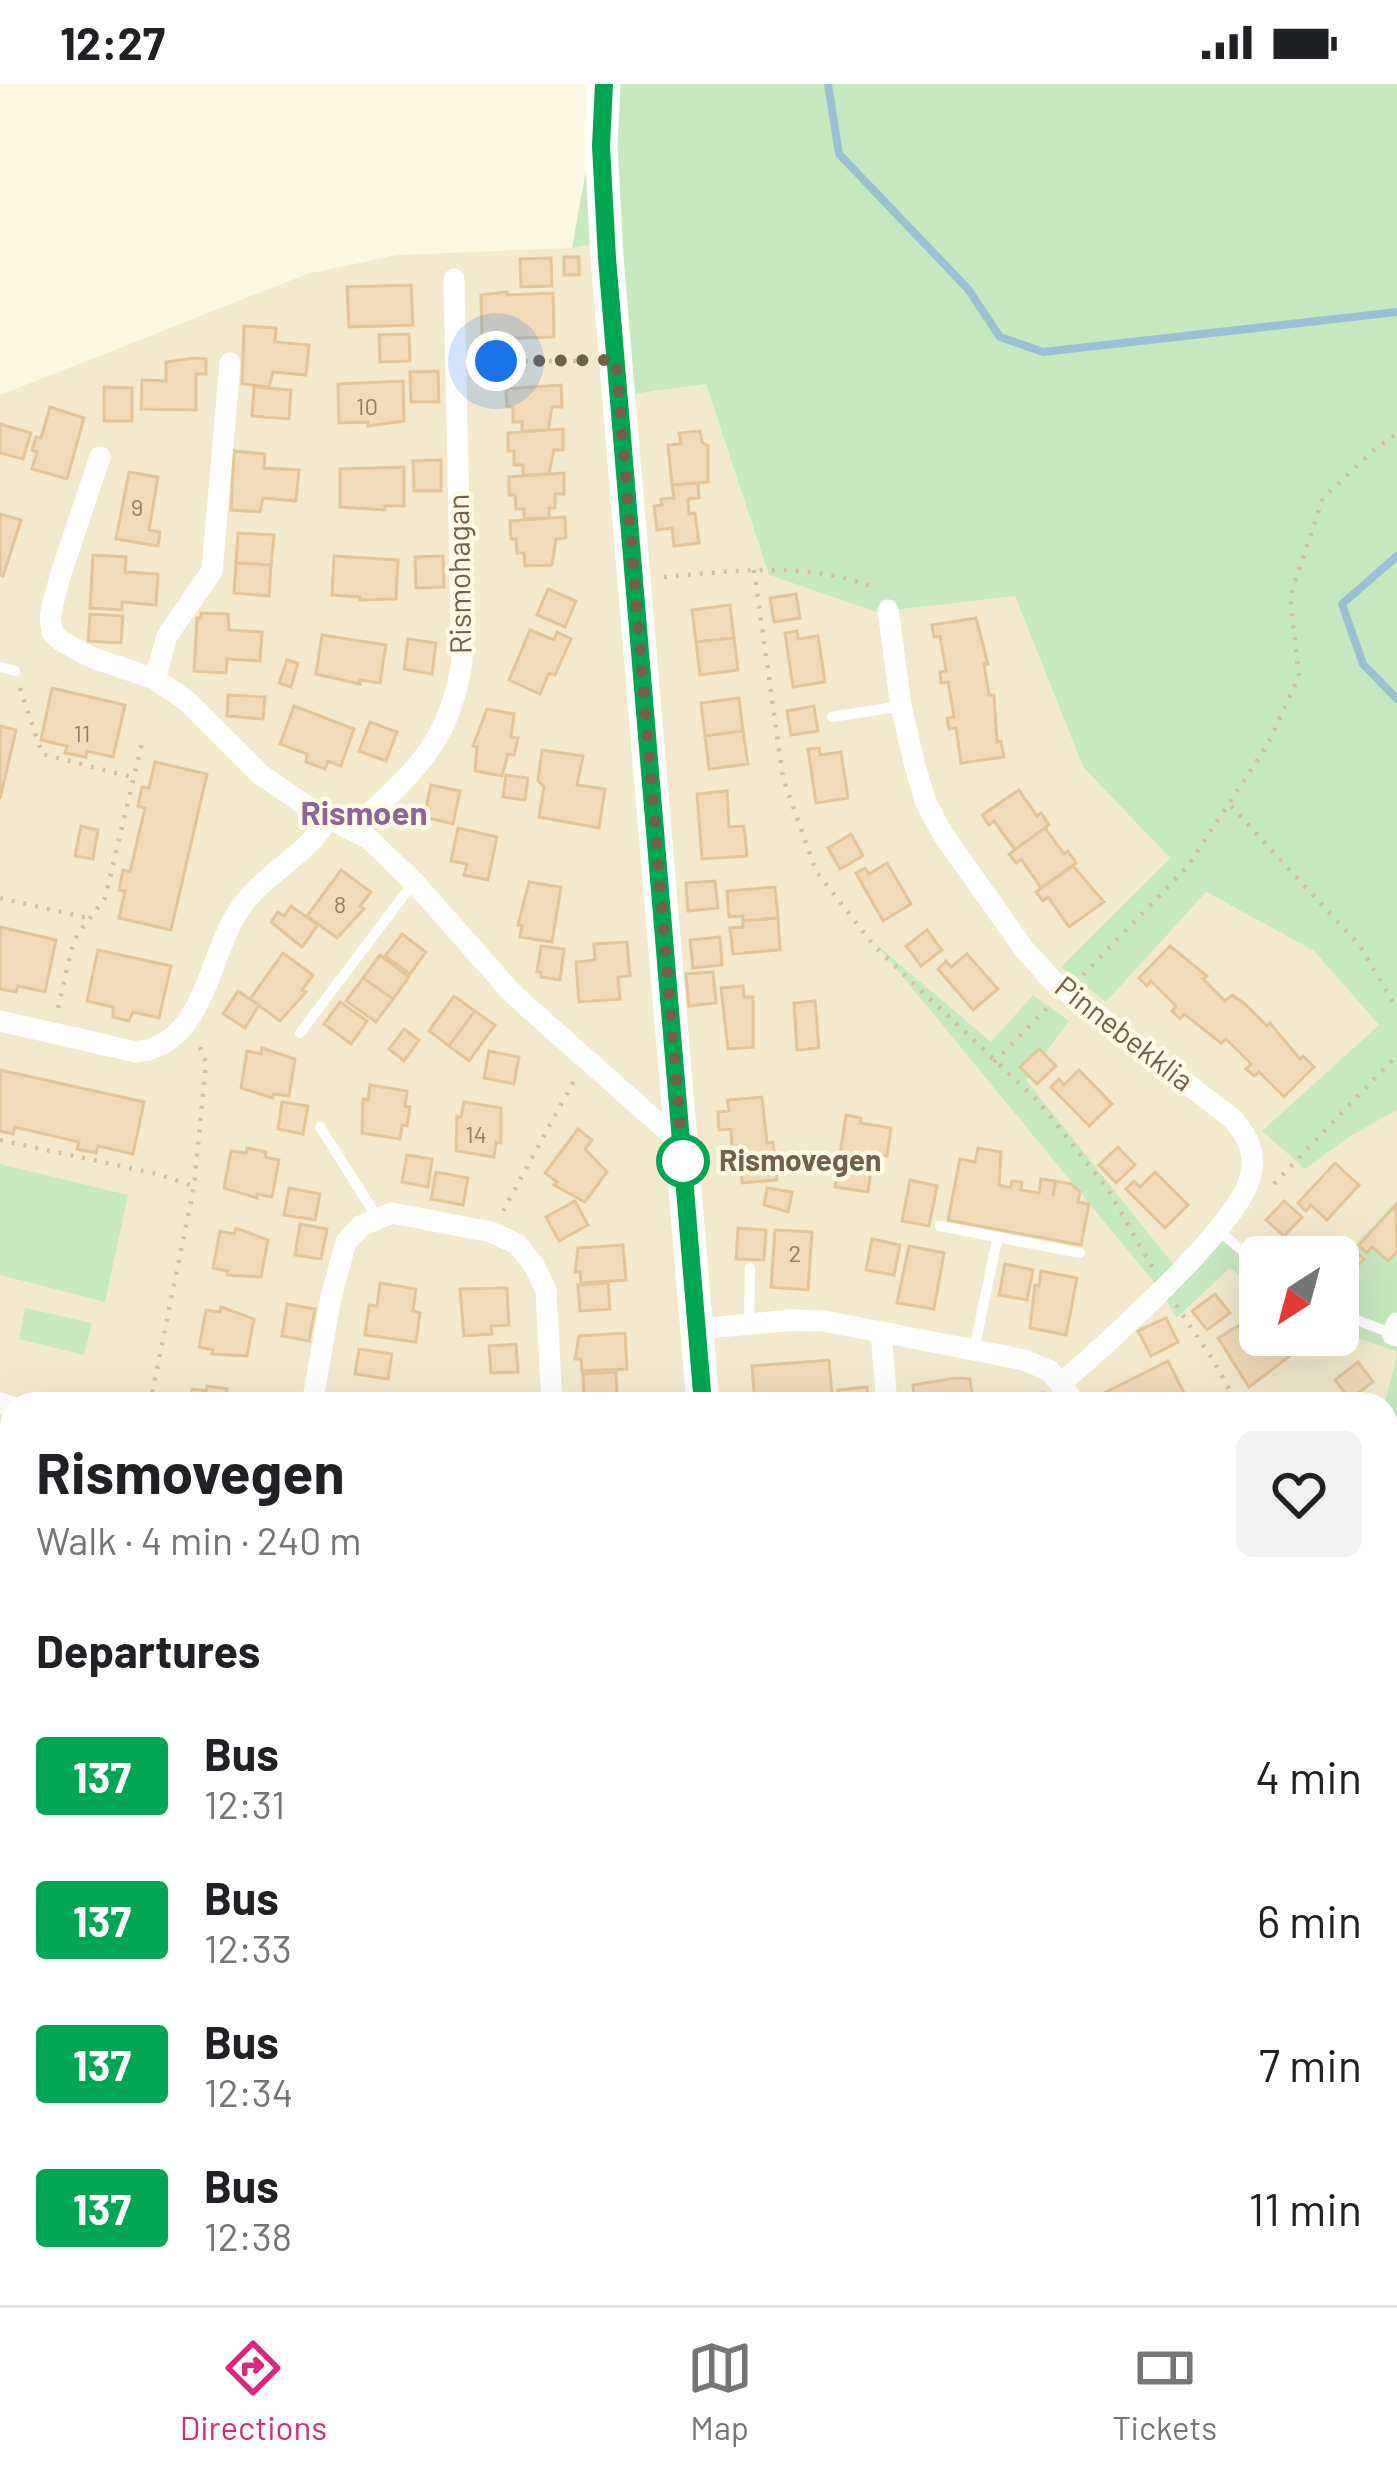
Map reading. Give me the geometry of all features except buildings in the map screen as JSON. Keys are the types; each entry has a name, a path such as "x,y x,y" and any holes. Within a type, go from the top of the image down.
{"main road":[{"path":"604,84 601,146 616,360 702,1392"}],"street":[{"name":"Rismohagan","path":"353,830 428,757 457,700 462,660 454,279"},
{"path":"155,679 167,636 212,572 230,363"},
{"path":"100,457 60,576 50,616 52,632 93,658 155,679 188,701 261,775 369,839 414,882 514,995 682,1144"},
{"name":"Pinnebekklia","path":"888,610 901,706 926,803 944,836 1024,949 1065,991 1125,1033 1243,1131 1252,1148 1251,1175 1243,1194 1217,1229 1164,1287 1063,1382"},
{"path":"0,1021 136,1052 156,1050 173,1040 189,1020 237,912 250,895 317,838 329,817"},
{"path":"314,1392 346,1241 361,1226 392,1213 491,1232 517,1244 546,1290 551,1392"},
{"path":"696,1329 824,1322 1024,1360 1050,1371 1069,1392"},
{"path":"881,1332 886,1392"}],"lane":[{"path":"0,667 15,671"},
{"path":"832,717 901,706"},
{"path":"300,1033 414,882"},
{"path":"320,1127 377,1217"},
{"path":"940,1226 1080,1253"},
{"path":"1217,1229 1239,1248"},
{"path":"974,1350 997,1240"},
{"path":"749,1324 750,1268"},
{"path":"1359,1320 1395,1331"}],"path":[{"path":"456,362 616,360"},
{"path":"994,1062 1109,951 1187,867 1231,806 1268,744 1299,676 1290,597 1323,498 1397,434"},
{"path":"634,580 754,570 817,573 887,593 888,610"},
{"path":"754,570 783,778 817,871 874,946 1037,1100 1107,1188 1231,1392"},
{"path":"15,671 42,754 132,777"},
{"path":"53,1033 70,951 105,898 142,743"},
{"path":"1231,806 1360,946 1397,1009"},
{"path":"0,898 90,919"},
{"path":"152,1392 194,1186 206,1063 189,1020"},
{"path":"1265,1194 1397,1055"},
{"path":"491,1232 585,1060"},
{"path":"0,1140 194,1186"}],"shaded area":[{"path":"594,244 636,394 706,384 769,575 876,612 1015,595 1083,767 1170,858 1062,967 1106,1002 1205,892 1314,951 1380,1025 1352,1135 1397,1110 1397,1200 1359,1241 1359,1236 1239,1236 1239,1243 1223,1231 1183,1276 1025,1080 1068,1022 991,1042 879,946 1157,1286 1178,1318 1230,1268 1239,1276 1239,1356 1359,1356 1359,1338 1397,1352 1388,1392 0,1392 0,395 307,274 397,255"}],"green space":[{"path":"595,84 1397,84 1397,1110 1305,1169 1262,1131 1379,1025 1314,951 1206,892 1106,1002 1061,967 1170,858 1083,767 1015,596 876,612 769,575 706,384 635,394 594,244 572,248"},
{"path":"875,943 991,1042 1033,995 1069,1021 1026,1080 1182,1275 1223,1230 1239,1243 1239,1276 1230,1268 1177,1318 1157,1286"},
{"path":"0,1164 128,1195 105,1302 0,1275"},
{"path":"1397,1200 1397,1352 1359,1338 1359,1241"},
{"path":"25,1308 92,1323 84,1355 19,1339"},
{"path":"1397,1352 1397,1392 1388,1392"}],"waterway":[{"path":"828,84 839,154 968,289 1000,337 1043,352 1397,312"},
{"path":"1397,556 1342,604 1363,664 1397,699"}],"bus line":[{"name":"137","path":"604,84 601,146 607,258 702,1392"}],"place":[{"name":"Rismovegen","path":"683,1161"}],"district":[{"name":"Rismoen","path":"364,813"}],"route":[{"path":"496,361 616,360 683,1161"}]}
